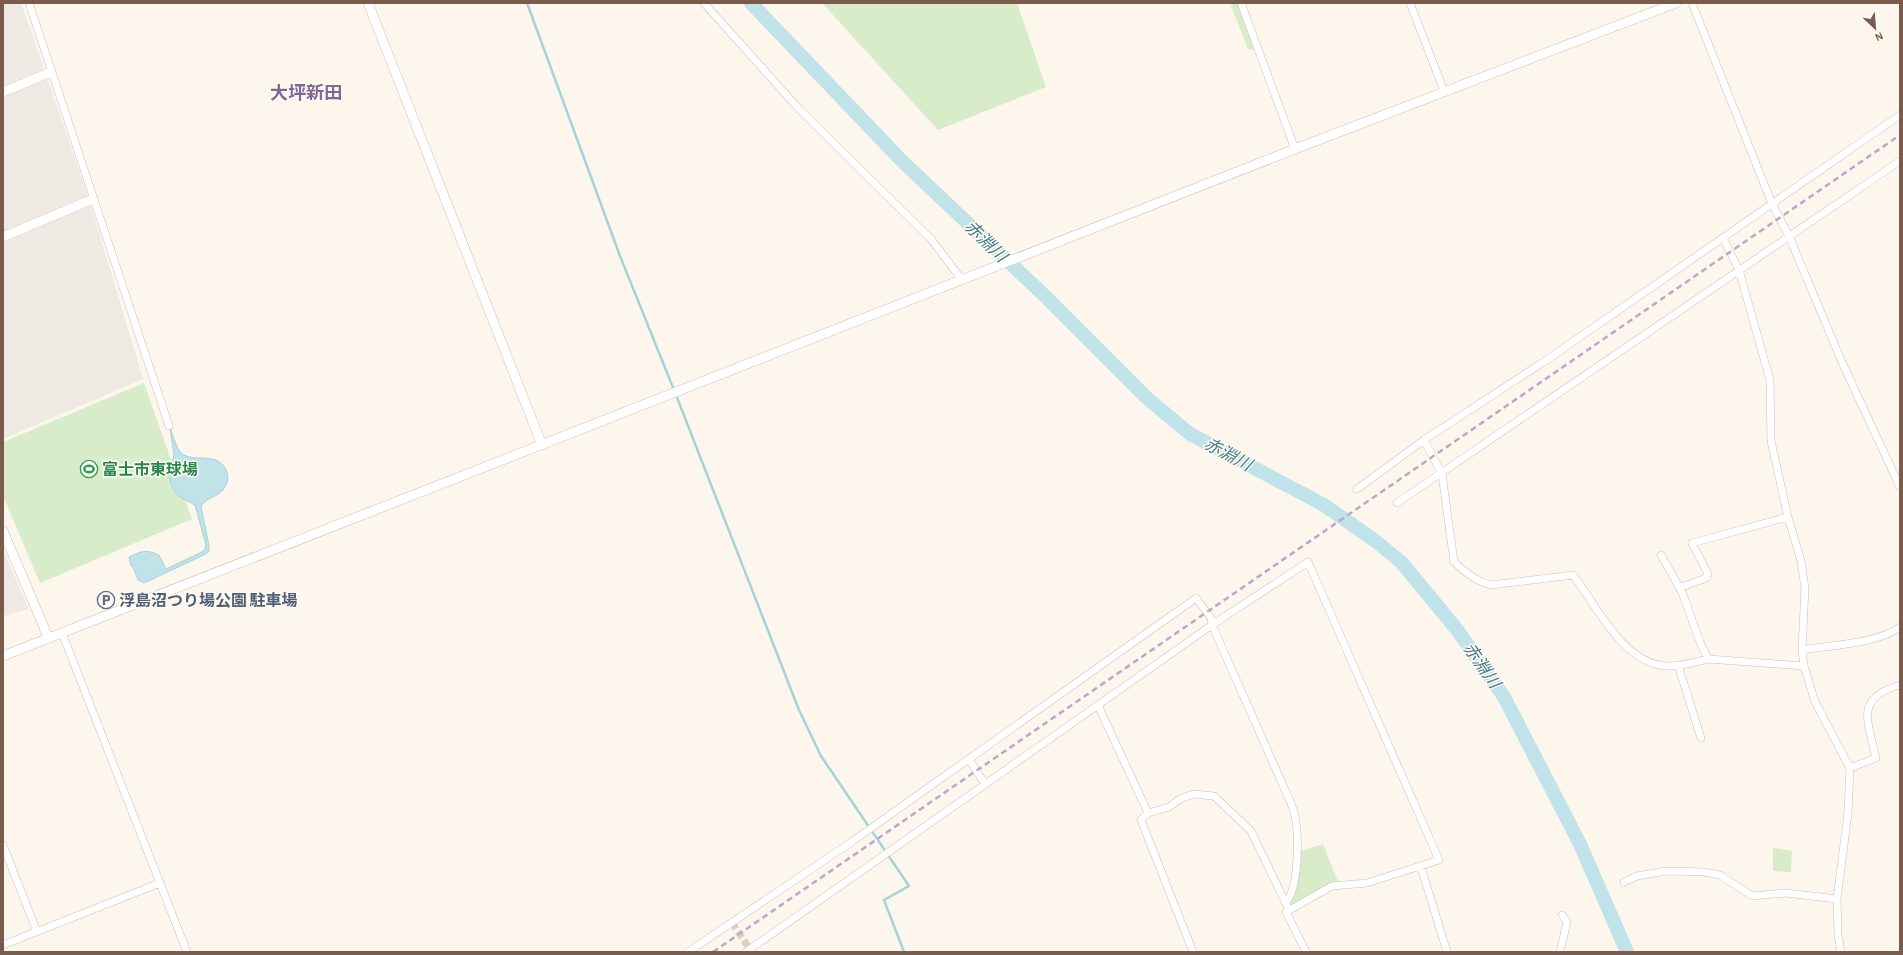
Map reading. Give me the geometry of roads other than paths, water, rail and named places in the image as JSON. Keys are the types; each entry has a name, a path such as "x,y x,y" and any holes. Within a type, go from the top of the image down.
{"street":[{"path":"29,3 169,426"},
{"path":"368,3 542,445"},
{"path":"704,3 799,109 931,238 966,278"},
{"path":"1241,3 1295,149"},
{"path":"1410,3 1444,91"},
{"path":"3,656 542,445 795,344 1028,255 1444,91 1676,3"},
{"path":"1692,3 1772,204 1789,236 1841,360 1900,487"},
{"path":"3,92 51,72"},
{"path":"1357,489 1424,440 1551,357 1900,115"},
{"path":"1397,503 1442,474 1900,160"},
{"path":"3,237 93,199"},
{"path":"1723,238 1739,270 1770,380 1771,441 1788,517 1801,561 1805,588 1802,650 1804,666 1815,702 1850,768 1848,814 1837,899 1838,935 1841,952"},
{"path":"1424,440 1442,474 1454,562 1464,572 1478,581 1491,585 1573,575 1612,631 1649,663 1666,666 1708,659 1804,666"},
{"path":"1679,588 1706,578 1708,574 1692,543 1788,517"},
{"path":"3,530 49,639"},
{"path":"1662,555 1679,588 1708,659"},
{"path":"749,951 1212,625 1308,562 1439,860 1367,883 1332,886 1286,912 1306,952"},
{"path":"688,952 853,841 1074,686 1196,598 1210,618 1290,801 1295,817 1297,865 1291,896 1286,902"},
{"path":"1802,650 1876,638 1891,634 1900,627"},
{"path":"62,633 187,952"},
{"path":"1678,665 1701,738"},
{"path":"1850,768 1876,758 1867,708 1875,696 1886,689 1900,685"},
{"path":"1099,706 1148,813"},
{"path":"969,759 986,784"},
{"path":"1193,952 1141,820 1148,813 1169,807 1180,799 1192,794 1214,796 1251,831 1289,910"},
{"path":"3,845 37,932"},
{"path":"1421,867 1447,952"},
{"path":"1624,882 1637,876 1666,870 1704,872 1720,875 1752,896 1786,893 1837,899"},
{"path":"3,945 160,883"},
{"path":"1560,952 1567,922 1562,915"}],"water":[{"path":"170,428 177,447 184,455 218,461 226,470 228,480 223,490 203,503 201,506 209,551 206,554 144,583 138,580 133,567 131,566 129,557 137,553 154,553 159,555 166,569 204,551 206,545 195,505 180,497 173,489 169,477 174,455"}],"waterway":[{"path":"527,3 620,256 674,390"},
{"name":"赤淵川","path":"751,3 902,161 1047,298 1147,398 1190,434 1324,505 1377,542 1402,563 1458,631 1504,697 1580,844 1627,952"},
{"path":"676,395 799,710 821,756 909,886 884,900 904,952"}],"tunnel":[{"path":"732,923 750,949"}],"railway":[{"path":"713,952 1900,135"}],"place":[{"name":"富士市東球場","path":"89,469"},
{"name":"浮島沼つり場公園 駐車場","path":"106,600"}],"district":[{"name":"大坪新田","path":"306,93"}]}
